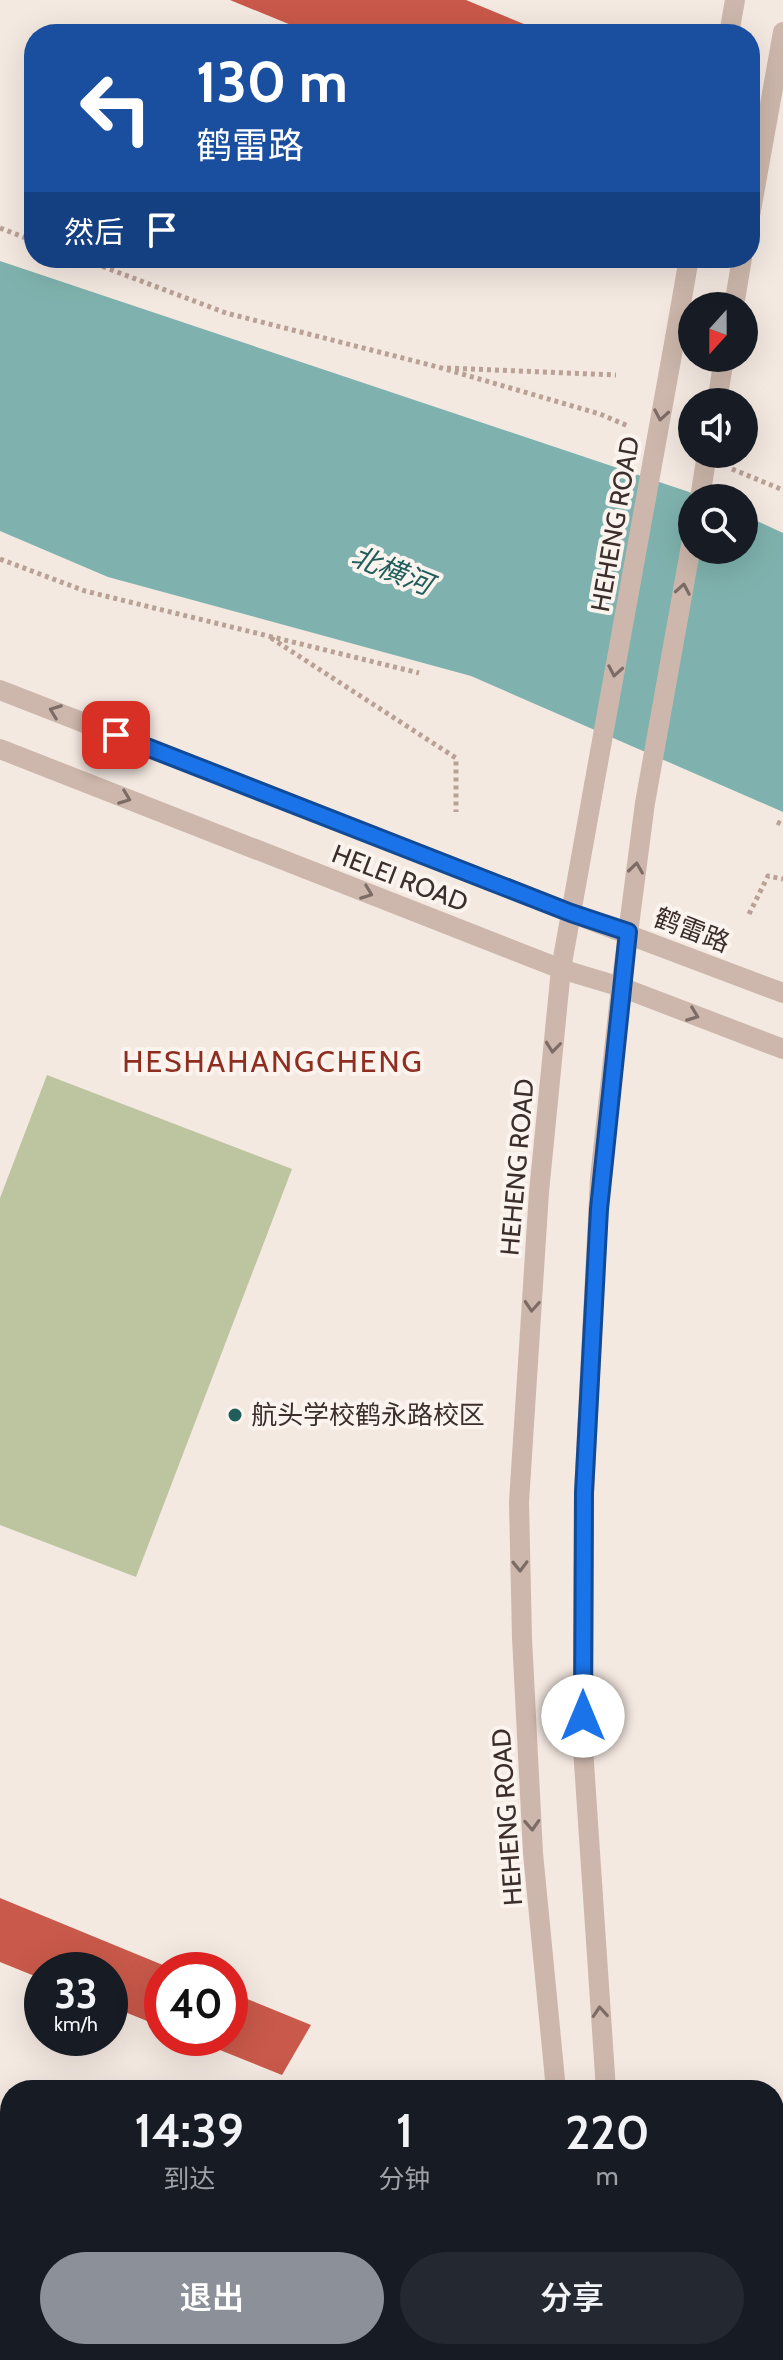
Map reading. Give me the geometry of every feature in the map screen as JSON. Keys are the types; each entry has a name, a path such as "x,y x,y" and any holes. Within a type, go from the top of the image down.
{"street":[{"path":"731,24 735,0"},
{"path":"760,160 783,32"},
{"name":"HEHENG ROAD","path":"555,2080 533,1853 522,1638 519,1502 539,1192 561,969 687,268"},
{"path":"736,292 740,268"},
{"path":"605,2080 583,1748 584,1493 600,1178 645,803 688,564"},
{"name":"鹤雷路","path":"0,690 783,993"},
{"name":"HELEI ROAD","path":"0,749 561,969 621,987 783,1049"}],"path":[{"path":"0,228 24,237"},
{"path":"107,268 226,313 438,367 600,414 640,431"},
{"path":"438,367 616,375"},
{"path":"730,468 783,490"},
{"path":"0,559 85,591 419,673"},
{"path":"266,636 456,758 456,812"},
{"path":"749,914 768,876 783,879"}],"green space":[{"path":"47,1075 292,1169 136,1577 0,1525 0,1198"}],"water":[{"name":"北横河","path":"0,261 678,488 678,564 758,564 758,521 783,533 783,812 471,676 108,577 0,531"}],"building":[{"path":"230,0 466,0 524,24 289,24"},
{"path":"0,1898 144,1957 144,2020 128,2013 128,1952 24,1952 24,1972 0,1962"},
{"path":"248,1999 311,2025 282,2075 235,2056 248,2056"}],"place":[{"name":"航头学校鹤永路校区","path":"235,1415"}],"district":[{"name":"HESHAHANGCHENG","path":"273,1061"}],"route":[{"path":"116,735 571,913 628,932 600,1178 584,1493 583,1716"}]}
